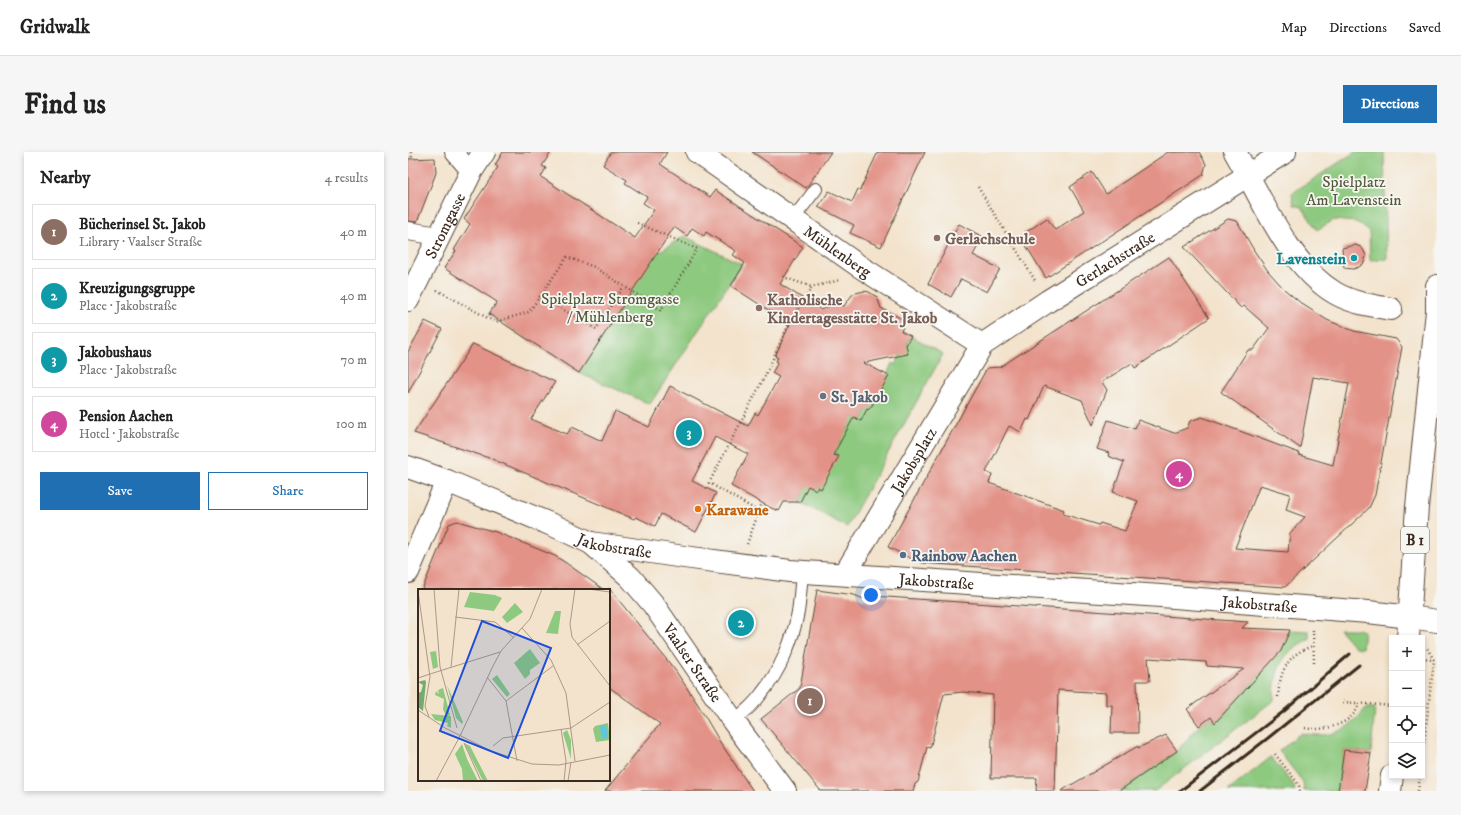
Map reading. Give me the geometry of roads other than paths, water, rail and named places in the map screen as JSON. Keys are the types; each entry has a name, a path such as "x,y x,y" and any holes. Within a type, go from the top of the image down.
{"street":[{"path":"454,152 471,172"},
{"name":"Stromgasse","path":"408,300 471,172 484,152"},
{"name":"Mühlenberg","path":"697,152 859,266 982,345"},
{"path":"1235,152 1270,217 1294,255 1317,280 1336,294 1366,305 1391,309"},
{"name":"Gerlachstraße","path":"982,345 1048,301 1285,152"},
{"path":"408,231 439,236"},
{"name":"B 1","path":"1409,628 1417,507 1437,311 1437,286"},
{"name":"Jakobsplatz","path":"844,574 982,345"},
{"name":"Jakobstraße","path":"408,467 447,481 557,527 591,543 739,565 802,572 1387,613 1409,628 1437,621"},
{"path":"408,572 447,481"},
{"name":"Vaalser Straße","path":"591,543 630,577 654,604 733,721 785,791"},
{"path":"1390,791 1392,779"}],"lane":[{"path":"793,219 816,189"},
{"path":"733,721 748,709 763,693 777,671 789,645 798,612 802,572"}],"railway":[{"path":"1180,791 1283,712 1350,654"},
{"path":"1200,791 1359,665"}],"place":[{"name":"Gerlachschule","path":"937,238"},
{"name":"Lavenstein","path":"1354,258"},
{"name":"Katholische Kindertagesstätte St. Jakob","path":"759,308"},
{"name":"St. Jakob","path":"823,396"},
{"name":"Jakobushaus","path":"689,433"},
{"name":"Pension Aachen","path":"1179,474"},
{"name":"Karawane","path":"698,509"},
{"name":"Rainbow Aachen","path":"903,555"},
{"name":"Kreuzigungsgruppe","path":"741,623"},
{"name":"Bücherinsel St. Jakob","path":"810,701"}],"park label":[{"name":"Spielplatz Am Lavenstein","path":"1354,190"},
{"name":"Spielplatz Stromgasse / Mühlenberg","path":"610,307"}]}
